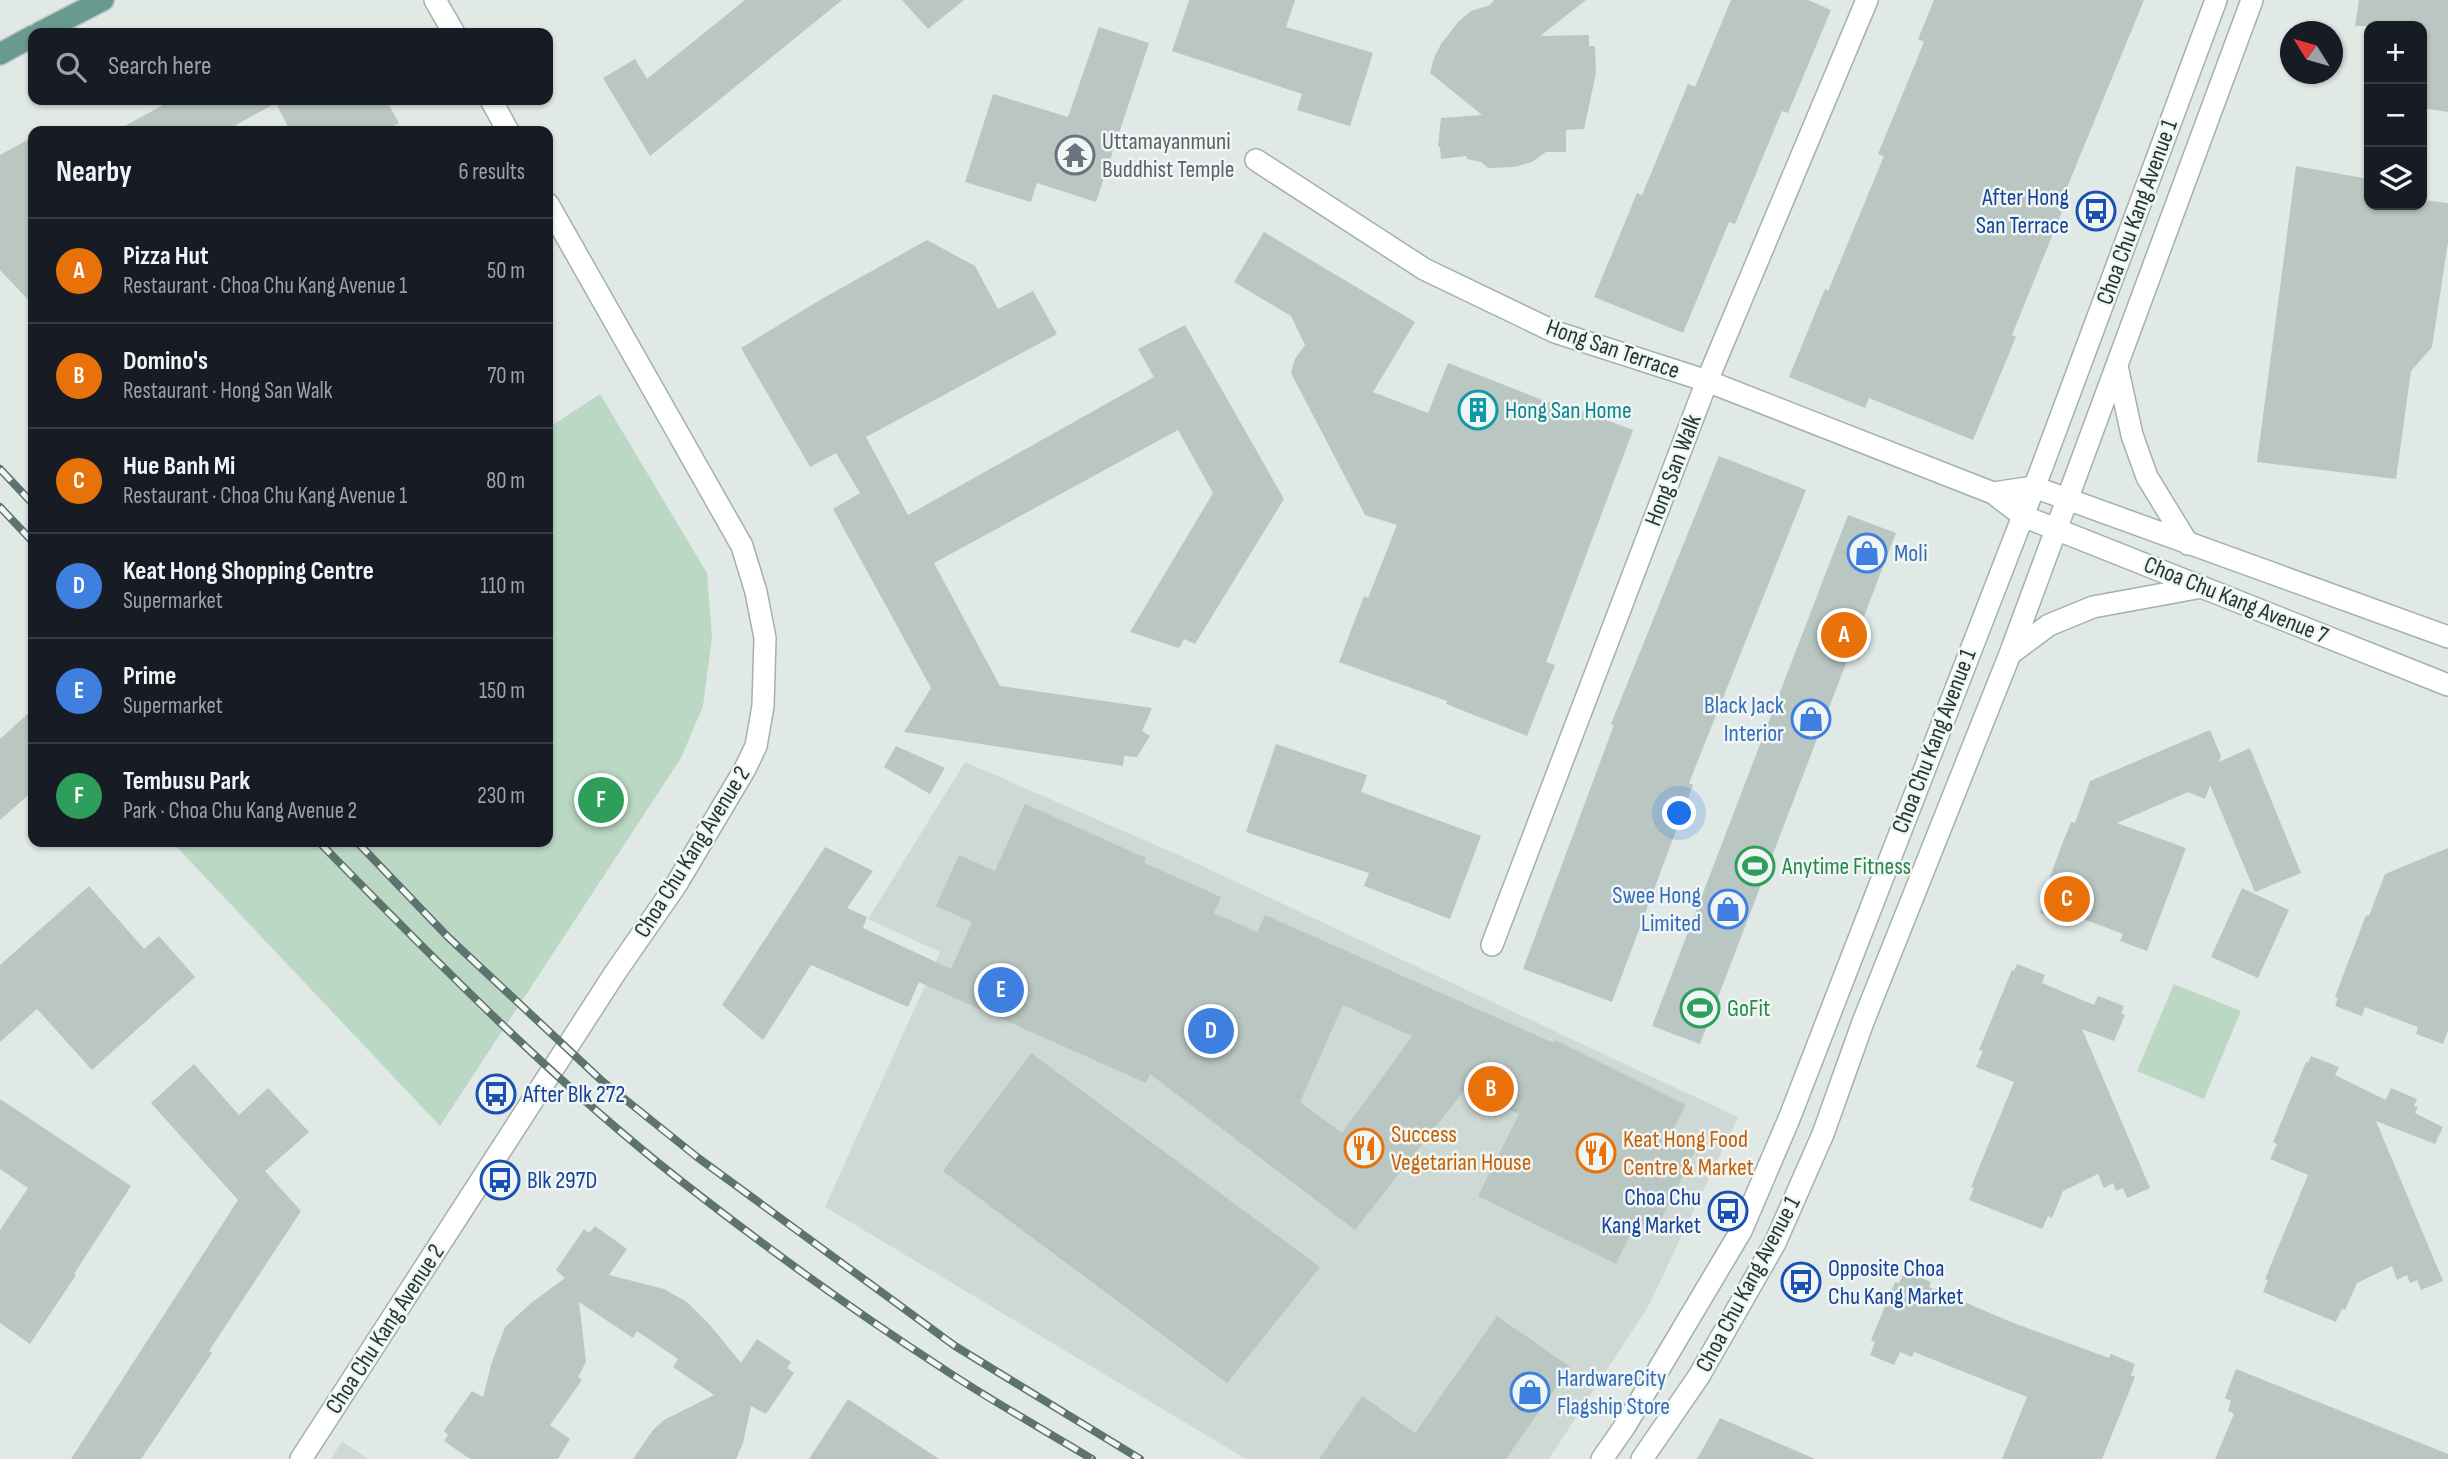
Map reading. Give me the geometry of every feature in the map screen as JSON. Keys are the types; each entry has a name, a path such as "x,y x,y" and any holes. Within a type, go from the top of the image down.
{"main road":[{"path":"49,28 103,0"},
{"path":"0,54 28,39"}],"street":[{"path":"435,0 451,28"},
{"name":"Hong San Walk","path":"1492,945 1707,381 1867,0"},
{"name":"Choa Chu Kang Avenue 1","path":"1602,1459 1632,1414 1741,1231 1789,1119 2023,516 2216,0"},
{"name":"Choa Chu Kang Avenue 1","path":"1642,1459 1699,1376 1776,1243 1823,1134 1863,1022 2010,654 2252,0"},
{"path":"494,105 505,126"},
{"name":"Hong San Terrace","path":"1256,160 1424,270 1555,332 1707,381 1993,493 2023,516"},
{"name":"Choa Chu Kang Avenue 2","path":"301,1459 615,973 676,885 735,787 756,746 763,706 765,638 756,592 742,546 553,213"},
{"path":"2117,366 2132,435 2147,477 2188,544"},
{"name":"Hong San Terrace","path":"1993,493 2034,487 2067,499"},
{"name":"Choa Chu Kang Avenue 7","path":"2067,499 2448,637"},
{"name":"Choa Chu Kang Avenue 7","path":"2023,516 2448,685"},
{"path":"2010,654 2049,625 2093,607 2202,587"}],"shaded area":[{"path":"965,762 1183,857 1738,1117 1649,1305 1549,1459 1246,1459 825,1207 940,952 868,919"},
{"path":"342,1441 368,1459 331,1459"}],"green space":[{"path":"600,394 707,573 712,637 703,706 681,758 440,1126 177,847 553,847 553,425"},
{"path":"2174,984 2241,1011 2204,1099 2137,1071"}],"building":[{"path":"745,0 842,0 650,156 603,78 635,59 647,79"},
{"path":"902,0 964,0 928,29"},
{"path":"1189,0 1295,0 1286,27 1373,53 1350,126 1297,110 1302,94 1172,51"},
{"path":"1494,0 1586,0 1540,36 1589,35 1589,46 1595,46 1596,73 1584,129 1566,130 1566,152 1546,152 1532,162 1514,167 1488,168 1481,162 1467,159 1466,156 1441,159 1438,147 1441,118 1482,115 1430,73 1434,58 1458,22 1471,11 1490,5"},
{"path":"1731,0 1808,0 1831,10 1788,113 1782,111 1735,224 1729,222 1683,333 1594,297 1637,193 1642,195 1688,84 1695,87"},
{"path":"1934,0 2144,0 2059,207 2063,209 2012,335 2016,337 1973,440 1869,398 1865,408 1789,377 1884,156 1878,154 1924,42 1918,39"},
{"path":"2359,0 2448,0 2448,112 2427,109 2427,21 2364,21 2364,26 2355,26"},
{"path":"1099,27 1149,43 1096,202 1037,183 1031,202 965,182 993,94 1068,117"},
{"path":"163,105 272,105 234,126 125,126"},
{"path":"277,105 389,105 399,123 394,126 288,126"},
{"path":"28,140 28,300 0,270 0,155"},
{"path":"2296,166 2364,178 2364,210 2427,210 2427,201 2448,203 2448,242 2432,347 2411,371 2396,479 2257,462"},
{"path":"1264,232 1415,322 1373,392 1428,413 1448,363 1558,406 1560,403 1633,430 1546,662 1555,665 1527,736 1446,704 1447,701 1339,662 1364,596 1368,598 1397,525 1365,515 1291,373 1295,359 1305,345 1291,316 1234,282"},
{"path":"927,240 975,266 998,309 1033,291 1057,334 866,437 908,515 1154,377 1138,349 1185,325 1284,499 1195,644 1184,639 1179,648 1130,632 1213,493 1178,430 934,563 1000,686 1152,708 1142,731 1150,736 1137,757 1124,756 1123,766 904,732 931,688 833,509 860,493 836,453 810,467 741,348"},
{"path":"1719,456 1806,490 1689,783 1693,785 1612,1002 1523,969 1614,725 1611,724"},
{"path":"1848,515 1896,533 1700,1044 1652,1026"},
{"path":"28,714 28,795 0,820 0,739"},
{"path":"2210,730 2221,756 2219,762 2250,748 2301,873 2255,892 2210,785 2205,799 2188,792 2117,823 2186,848 2147,951 2120,941 2123,934 2070,914 2067,922 2040,913 2043,905 2040,904 2061,847 2071,822 2075,823 2090,781"},
{"path":"1276,744 1367,775 1361,792 1481,836 1450,919 1364,886 1369,873 1246,832"},
{"path":"896,746 945,768 930,794 884,767"},
{"path":"1025,804 1146,858 1144,863 1221,897 1214,913 1257,932 1265,915 1554,1043 1555,1040 1686,1105 1671,1134 1697,1147 1655,1232 1636,1223 1616,1264 1478,1196 1519,1114 1466,1088 1355,1230 1150,1074 1146,1083 919,982 908,1007 811,965 763,1040 722,1005 825,847 873,871 847,908 867,917 863,928 951,969 972,922 936,906 959,855 995,871","holes":["1343,1005 1412,1036 1342,1133 1300,1102"]},
{"path":"2448,848 2448,1030 2443,1044 2416,1034 2418,1027 2365,1007 2362,1016 2335,1006 2338,998 2335,997 2366,915 2369,916 2385,874"},
{"path":"89,886 144,949 159,936 195,977 92,1070 37,1009 0,1042 0,965"},
{"path":"2242,888 2289,910 2258,978 2211,957"},
{"path":"2017,964 2045,975 2042,983 2094,1005 2098,996 2124,1006 2121,1013 2125,1015 2114,1041 2082,1029 2150,1188 2127,1198 2123,1188 2116,1191 2113,1183 2104,1188 2098,1174 2063,1191 2052,1218 2048,1216 2042,1229 1969,1200 1974,1188 1971,1187 2014,1082 1976,1067 1983,1051 1979,1050 2012,970 2014,971"},
{"path":"1031,1053 1320,1267 1227,1383 943,1171"},
{"path":"2311,1056 2339,1067 2335,1075 2386,1100 2391,1088 2417,1099 2414,1106 2418,1107 2415,1113 2443,1127 2435,1144 2376,1121 2443,1281 2421,1290 2417,1280 2410,1283 2407,1275 2397,1280 2392,1266 2357,1283 2345,1310 2342,1309 2336,1322 2263,1292 2268,1280 2265,1279 2308,1175 2270,1159 2277,1144 2273,1142 2306,1062 2308,1063"},
{"path":"194,1064 239,1115 268,1088 309,1132 265,1171 301,1211 209,1351 212,1353 141,1459 71,1459 238,1200 151,1103"},
{"path":"0,1099 131,1186 30,1344 0,1323 0,1230 28,1188 0,1169"},
{"path":"595,1226 627,1249 609,1275 664,1289 687,1302 741,1363 757,1339 791,1362 787,1368 794,1373 766,1414 751,1406 743,1443 736,1459 633,1459 653,1430 664,1420 714,1395 673,1367 678,1359 637,1331 633,1338 579,1302 586,1362 578,1377 582,1380 550,1425 570,1439 558,1459 470,1459 444,1441 448,1435 444,1431 472,1391 483,1397 505,1327 531,1303 565,1278 556,1270 584,1229 589,1233"},
{"path":"1905,1271 1931,1282 1929,1287 2011,1322 2109,1358 2111,1354 2135,1364 2131,1375 2135,1377 2102,1459 2002,1459 2027,1397 1914,1352 1912,1357 1900,1352 1894,1365 1870,1355 1875,1342 1871,1340 1895,1282 1899,1283"},
{"path":"1497,1316 1570,1367 1506,1459 1319,1459 1362,1396 1415,1433"},
{"path":"2236,1369 2448,1454 2448,1459 2215,1459 2234,1414 2228,1411 2231,1401 2225,1398"},
{"path":"848,1399 939,1459 809,1459"},
{"path":"1720,1418 1815,1459 1697,1459"}],"railway":[{"path":"0,469 28,499"},
{"path":"0,507 28,537"},
{"path":"324,847 540,1060 681,1181 873,1322 976,1390 1092,1459"},
{"path":"362,847 448,937 601,1080 697,1157 955,1346 1140,1459"}],"place":[{"name":"Uttamayanmuni Buddhist Temple","path":"1075,155"},
{"name":"After Hong San Terrace","path":"2096,211"},
{"name":"Hong San Home","path":"1478,410"},
{"name":"Moli","path":"1867,553"},
{"name":"Pizza Hut","path":"1844,635"},
{"name":"Black Jack Interior","path":"1811,719"},
{"name":"Tembusu Park","path":"601,800"},
{"name":"Anytime Fitness","path":"1755,866"},
{"name":"Hue Banh Mi","path":"2067,899"},
{"name":"Swee Hong Limited","path":"1728,909"},
{"name":"Prime","path":"1001,990"},
{"name":"GoFit","path":"1700,1008"},
{"name":"Keat Hong Shopping Centre","path":"1211,1031"},
{"name":"Domino's","path":"1491,1089"},
{"name":"After Blk 272","path":"496,1094"},
{"name":"Success Vegetarian House","path":"1364,1148"},
{"name":"Keat Hong Food Centre & Market","path":"1596,1153"},
{"name":"Blk 297D","path":"500,1180"},
{"name":"Choa Chu Kang Market","path":"1728,1211"},
{"name":"Opposite Choa Chu Kang Market","path":"1801,1282"},
{"name":"HardwareCity Flagship Store","path":"1530,1392"}]}
